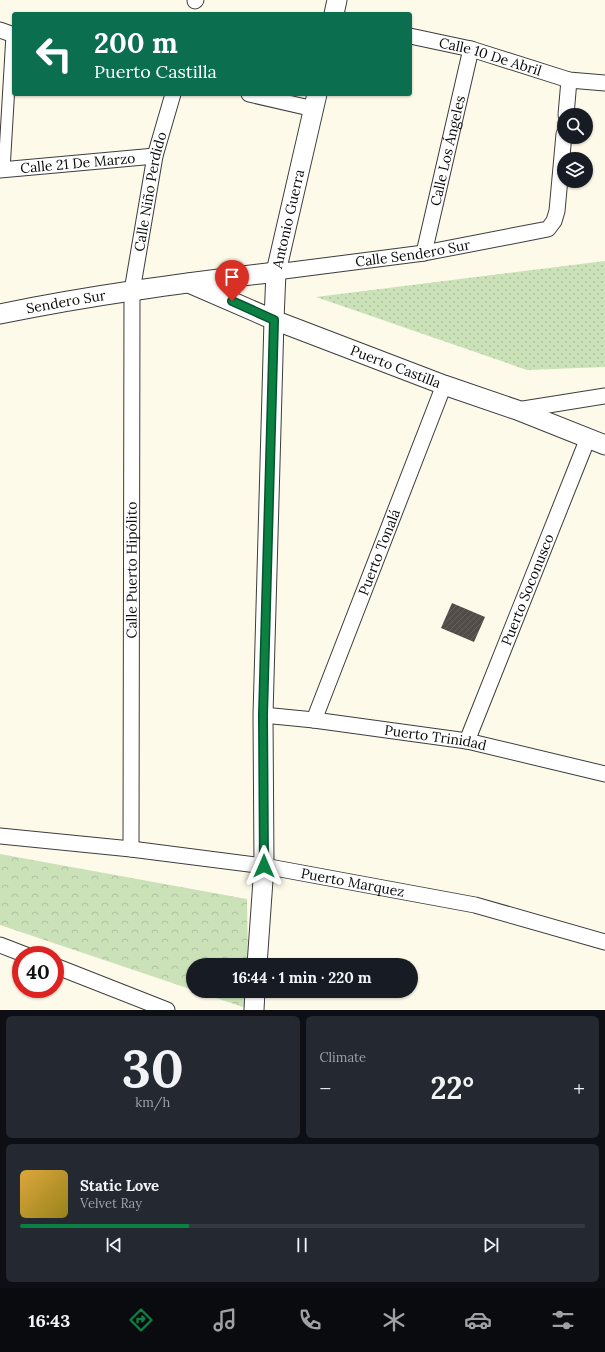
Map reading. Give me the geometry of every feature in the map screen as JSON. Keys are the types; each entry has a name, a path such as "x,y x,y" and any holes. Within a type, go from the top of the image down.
{"street":[{"path":"334,12 337,0"},
{"path":"2,170 9,33"},
{"name":"Calle 10 De Abril","path":"412,36 471,49 569,80 605,83"},
{"name":"Calle Los Ángeles","path":"424,253 471,49"},
{"path":"567,108 569,80"},
{"name":"Calle Niño Perdido","path":"132,291 155,156 172,96"},
{"path":"268,96 316,101"},
{"name":"Antonio Guerra","path":"132,291 276,272 316,101"},
{"name":"Calle Sendero Sur","path":"276,272 424,253 548,229 554,220 557,211 563,144"},
{"name":"Calle 21 De Marzo","path":"2,170 155,156"},
{"path":"257,958 264,866 263,715 276,272"},
{"name":"Puerto Castilla","path":"189,283 274,320 444,385 517,410 596,442"},
{"name":"Sendero Sur","path":"0,314 132,291"},
{"name":"Calle Puerto Hipólito","path":"131,849 132,291"},
{"name":"Puerto Tonalá","path":"314,720 444,385"},
{"path":"517,410 605,396"},
{"name":"Puerto Soconusco","path":"467,741 596,442"},
{"name":"Puerto Trinidad","path":"263,715 314,720 467,741 605,774"},
{"name":"Puerto Marquez","path":"0,836 131,849 264,866 475,905 605,942"},
{"path":"0,945 12,950"},
{"path":"64,970 167,1010"},
{"path":"254,1010 255,998"}],"green space":[{"path":"605,261 605,367 527,370 316,297"},
{"path":"0,854 247,899 248,958 186,958 186,988 0,925"},
{"path":"216,998 248,998 249,1009"}],"building":[{"path":"452,603 485,617 474,642 441,628"}],"route":[{"path":"232,301 274,320 263,715 264,866"}]}
